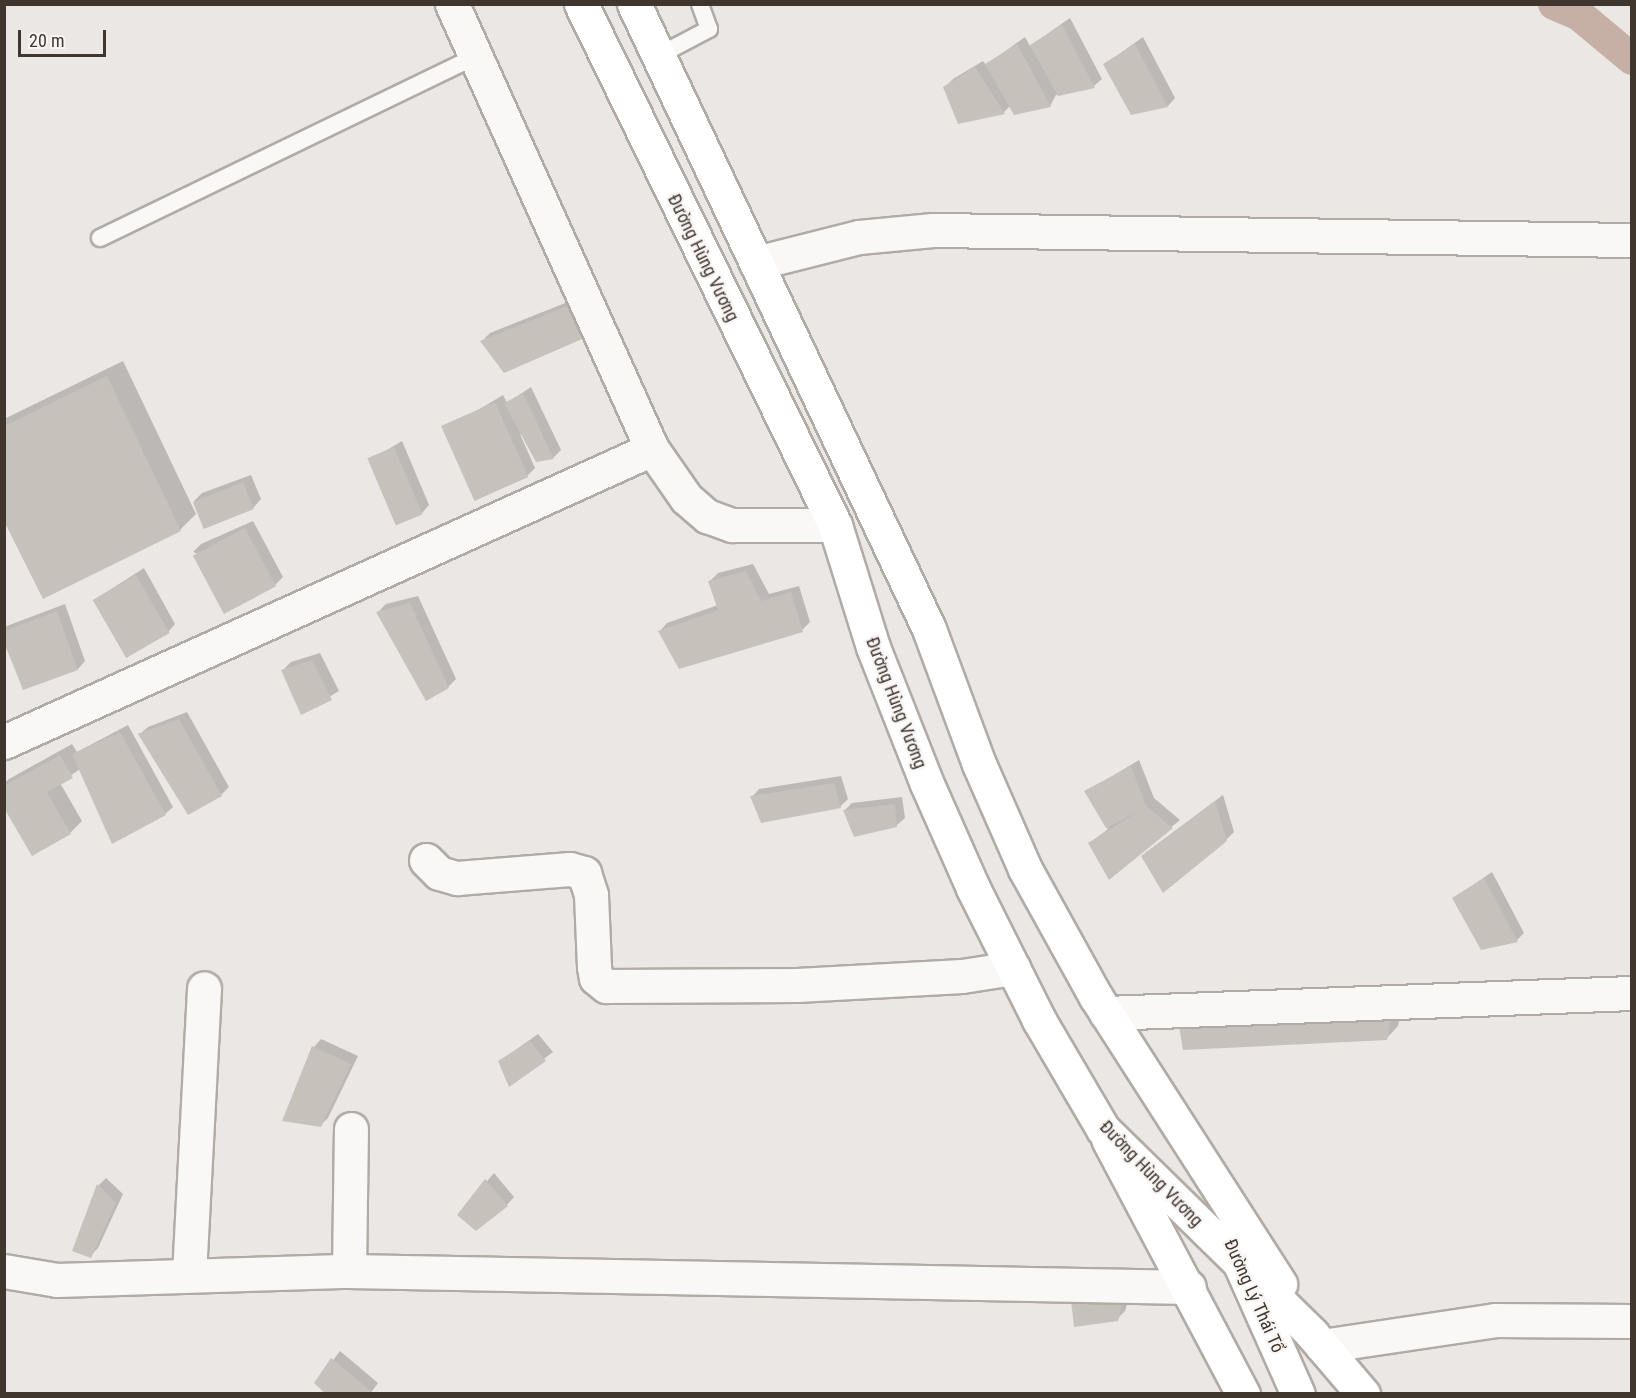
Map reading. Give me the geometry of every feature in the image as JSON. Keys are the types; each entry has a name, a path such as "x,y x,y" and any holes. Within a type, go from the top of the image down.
{"main road":[{"name":"Đường Hùng Vương","path":"582,4 644,139 835,525 873,647 927,784 1013,968 1103,1129 1317,1340 1363,1394"},
{"name":"Đường Hùng Vương","path":"634,4 656,57 690,123 929,629 980,764 1025,869 1106,1013 1317,1340"},
{"path":"644,139 690,123"},
{"name":"Đường Lý Thái Tổ","path":"1162,1102 1241,1265 1298,1394"},
{"path":"1103,1129 1189,1287 1243,1394"}],"street":[{"path":"452,4 652,449 686,498 707,516 732,525 835,525"},
{"path":"756,263 859,237 933,230 1632,240"},
{"path":"4,742 652,449"},
{"path":"426,860 439,873 458,878 570,869 584,873 591,895 596,978 606,986 797,985 962,976 1013,968"},
{"path":"189,1275 204,988"},
{"path":"1106,1013 1632,993"},
{"path":"349,1270 351,1129"},
{"path":"4,1271 57,1280 349,1270 1189,1287"},
{"path":"1317,1340 1495,1320 1632,1321"}],"lane":[{"path":"656,57 710,30 700,4"},
{"path":"100,238 477,56"}],"building":[{"path":"1062,25 1095,88 1058,96 1030,45"},
{"path":"1017,44 1051,107 1014,115 985,64"},
{"path":"1135,44 1168,107 1131,115 1103,64"},
{"path":"975,67 1005,114 958,124 943,87"},
{"path":"575,303 589,336 504,373 480,341"},
{"path":"107,376 181,531 43,599 4,521 4,426"},
{"path":"523,393 554,459 536,462 504,403"},
{"path":"495,402 528,477 474,501 441,426"},
{"path":"394,447 423,514 396,526 367,458"},
{"path":"243,482 254,509 204,529 193,502"},
{"path":"245,528 276,586 224,614 193,556"},
{"path":"746,571 761,601 791,592 803,632 679,669 658,631 718,610 708,581"},
{"path":"136,575 170,633 126,658 93,600"},
{"path":"410,603 449,688 426,701 376,612"},
{"path":"57,611 78,670 23,690 5,644 5,631"},
{"path":"312,660 332,700 301,715 281,670"},
{"path":"179,719 222,796 188,815 138,734"},
{"path":"120,732 166,815 112,844 72,754"},
{"path":"60,755 73,778 47,792 71,834 32,856 4,808 4,786"},
{"path":"1131,766 1146,806 1173,828 1109,880 1088,843 1139,811 1106,828 1084,791"},
{"path":"834,783 841,808 761,823 750,796"},
{"path":"1215,801 1227,841 1163,893 1141,856"},
{"path":"895,804 897,827 854,837 843,810"},
{"path":"1484,878 1518,942 1481,950 1452,898"},
{"path":"1391,1017 1387,1040 1183,1050 1178,1020"},
{"path":"530,1041 546,1061 509,1087 498,1061"},
{"path":"312,1046 351,1064 321,1127 282,1121"},
{"path":"485,1179 508,1206 476,1231 457,1215"},
{"path":"97,1184 116,1203 91,1258 72,1251"},
{"path":"1071,1300 1123,1300 1118,1321 1074,1327"},
{"path":"331,1358 371,1391 370,1394 326,1394 314,1383"}],"waterway":[{"path":"1554,4 1578,14 1632,59"}]}
